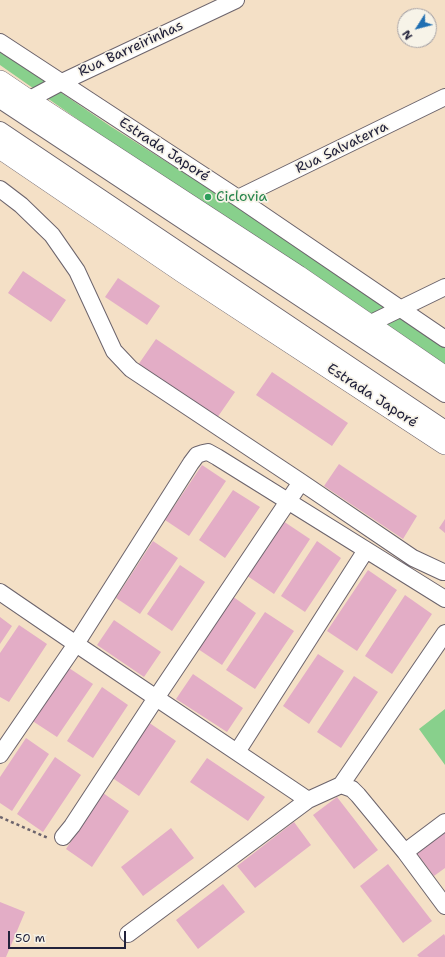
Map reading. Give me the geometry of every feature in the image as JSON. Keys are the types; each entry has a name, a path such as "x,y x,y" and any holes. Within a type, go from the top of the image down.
{"main road":[{"path":"0,81 298,276 445,376"},
{"name":"Estrada Japoré","path":"0,148 184,273 445,444"}],"street":[{"name":"Rua Barreirinhas","path":"28,100 60,82 236,0"},
{"name":"Estrada Japoré","path":"0,42 238,198 445,339"},
{"name":"Rua Salvaterra","path":"238,198 445,97"},
{"path":"0,100 445,394"},
{"path":"0,130 445,429"},
{"path":"0,189 21,204 52,235 77,271 114,351 131,369 413,558 445,572"},
{"path":"369,324 445,288"},
{"path":"0,755 76,644 197,455 208,452 217,457 445,599"},
{"path":"63,837 72,826 300,482"},
{"path":"237,752 366,550"},
{"path":"0,592 308,800"},
{"path":"128,934 308,800 341,785 445,633"},
{"path":"341,785 352,789 358,795 406,852 445,906"},
{"path":"406,852 445,822"}],"path":[{"path":"0,817 57,841 63,837"}],"green space":[{"name":"Ciclovia","path":"0,51 110,126 320,259 445,348 445,369 100,135 0,65"},
{"path":"445,709 445,765 419,729"}],"building":[{"path":"23,271 66,300 51,322 8,293"},
{"path":"118,278 160,306 147,325 105,297"},
{"path":"156,339 235,392 217,418 138,365"},
{"path":"272,372 348,423 332,446 256,395"},
{"path":"339,464 417,516 403,539 324,486"},
{"path":"202,465 226,481 189,536 165,520"},
{"path":"233,490 260,507 225,558 199,540"},
{"path":"445,519 445,533 439,528"},
{"path":"283,521 310,539 274,594 246,575"},
{"path":"153,541 178,558 140,614 116,598"},
{"path":"317,541 341,558 305,612 281,596"},
{"path":"180,565 205,582 172,631 147,614"},
{"path":"368,570 397,590 357,651 327,631"},
{"path":"405,595 432,614 392,674 365,656"},
{"path":"232,596 256,613 222,665 198,649"},
{"path":"265,612 294,631 255,689 226,670"},
{"path":"0,617 12,626 0,644"},
{"path":"114,620 161,652 144,677 97,645"},
{"path":"19,625 47,644 9,702 0,697 0,653"},
{"path":"318,654 344,671 309,724 283,706"},
{"path":"66,666 93,684 57,737 31,720"},
{"path":"193,674 243,708 227,732 176,699"},
{"path":"354,676 378,692 341,748 317,732"},
{"path":"102,687 128,705 93,758 67,741"},
{"path":"148,722 176,741 139,796 111,777"},
{"path":"26,738 49,754 12,811 0,803 0,777"},
{"path":"55,757 81,775 43,832 17,814"},
{"path":"207,758 265,797 248,821 190,782"},
{"path":"103,793 129,811 92,867 66,849"},
{"path":"337,797 378,850 354,869 313,815"},
{"path":"294,822 311,845 255,888 237,866"},
{"path":"171,828 194,858 143,896 121,867"},
{"path":"445,828 445,868 434,876 415,851"},
{"path":"388,864 432,921 403,943 360,886"},
{"path":"223,884 245,912 198,949 176,920"},
{"path":"0,902 25,912 6,957 0,957"},
{"path":"444,934 445,957 419,957 417,955"}],"place":[{"name":"Ciclovia","path":"208,197"}]}
